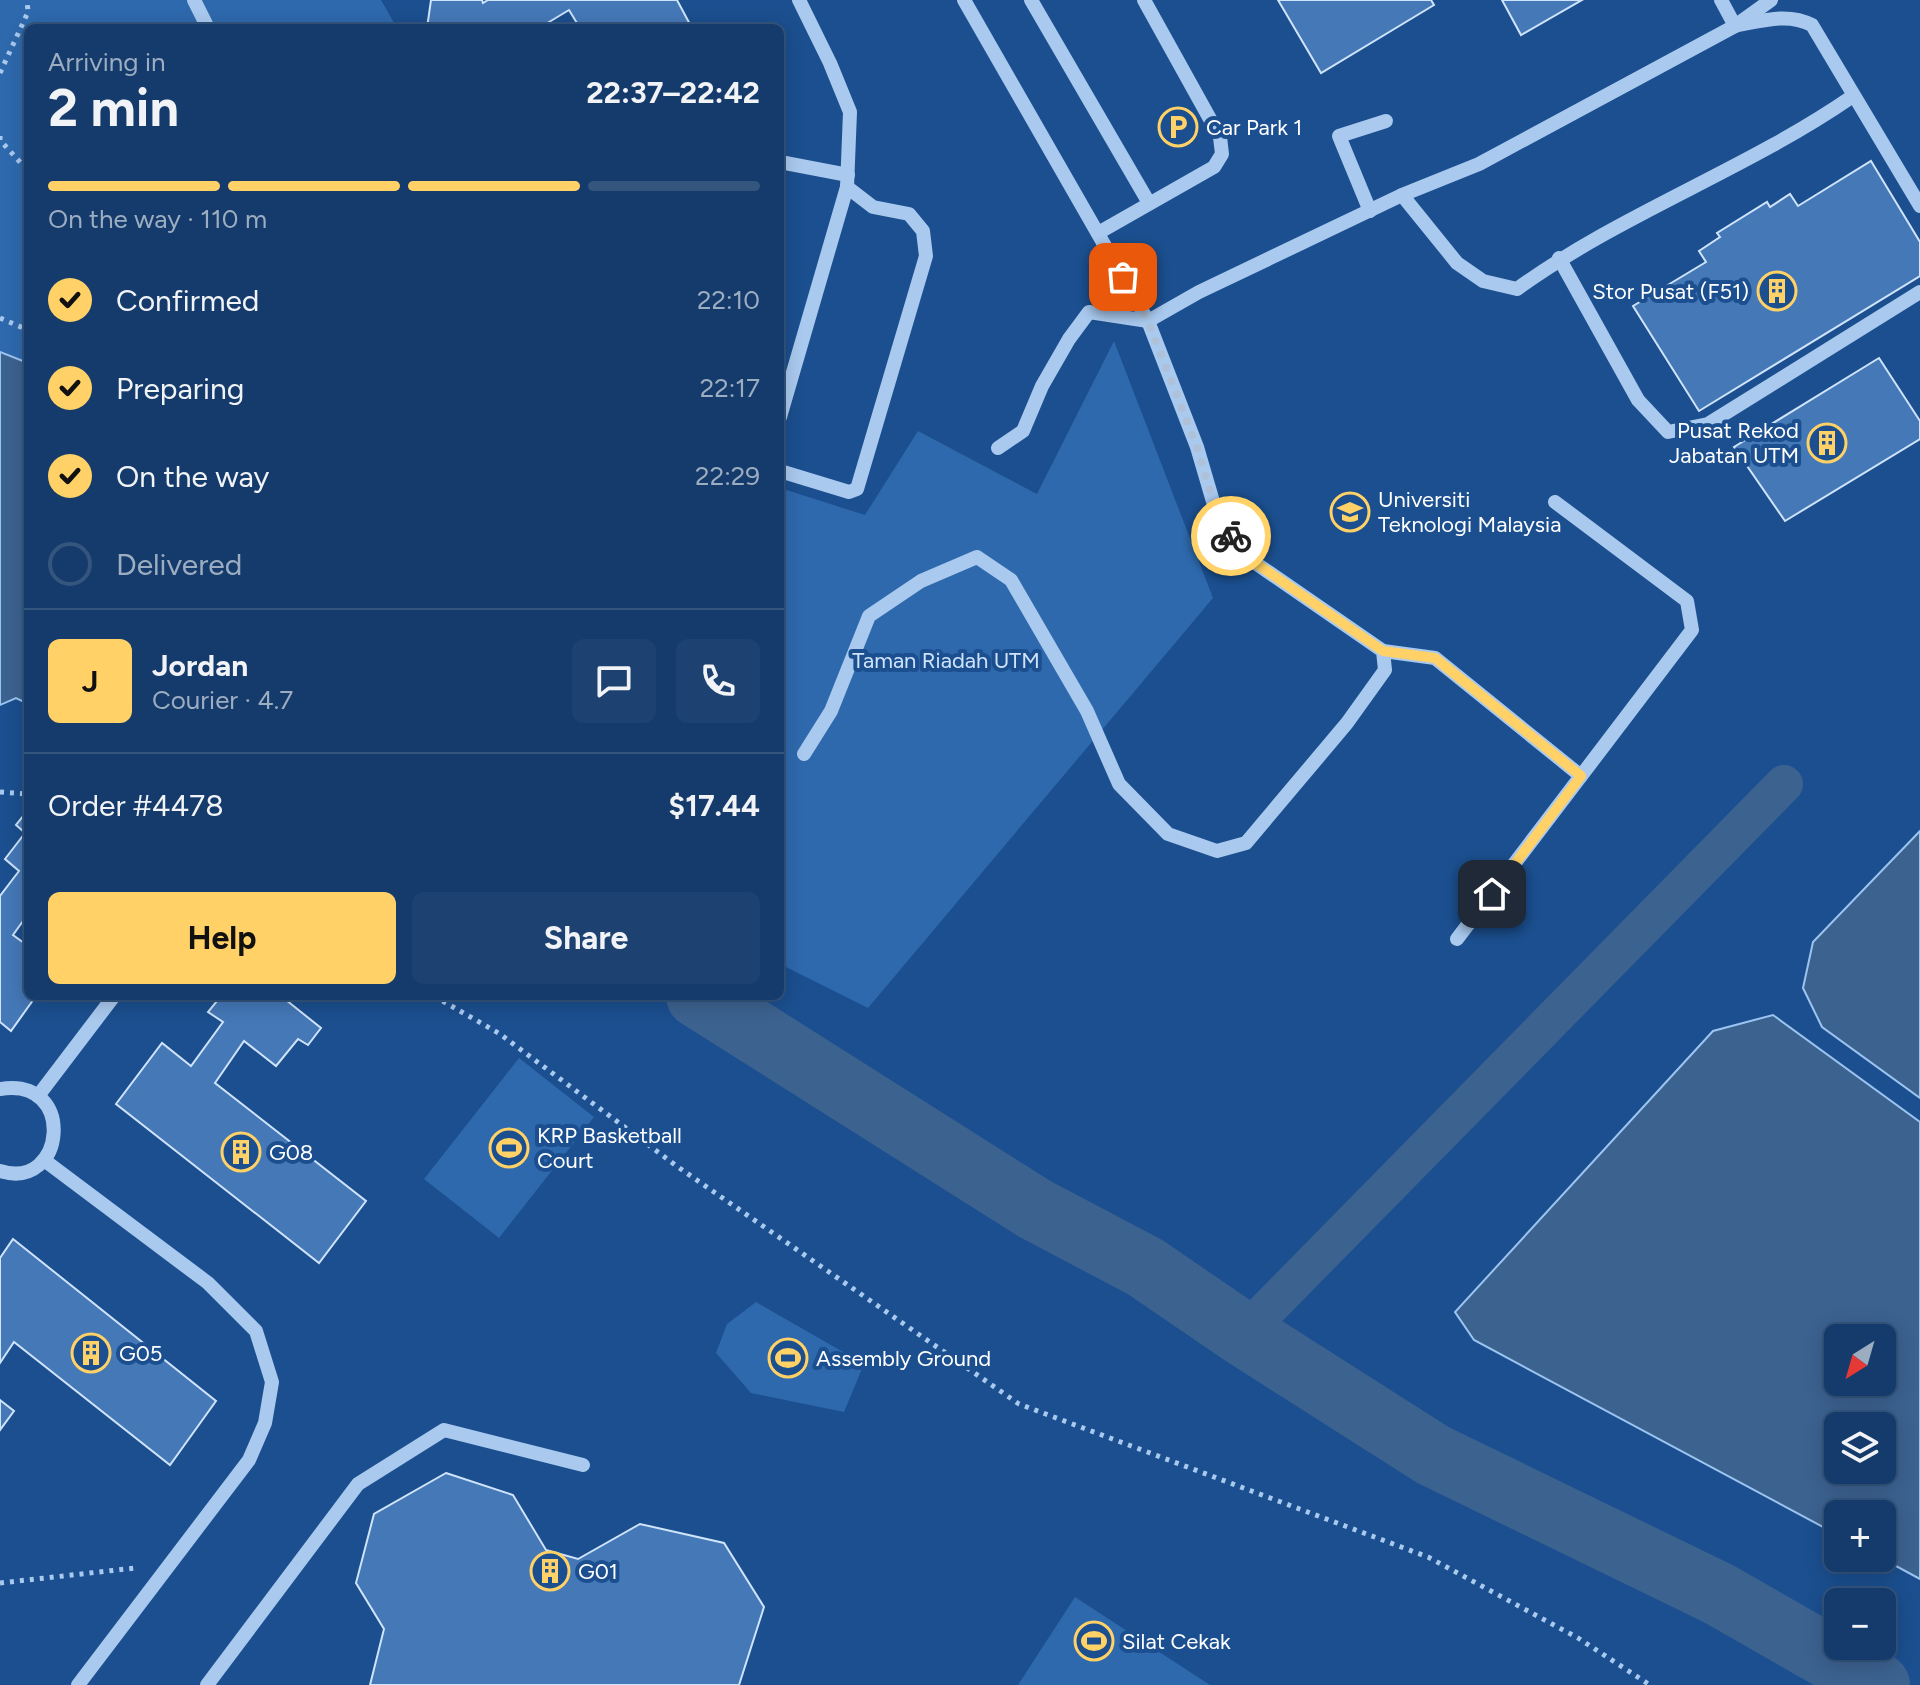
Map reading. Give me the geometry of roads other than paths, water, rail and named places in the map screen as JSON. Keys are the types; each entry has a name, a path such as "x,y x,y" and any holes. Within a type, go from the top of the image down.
{"street":[{"path":"194,0 206,24"},
{"path":"784,403 847,181 850,112 799,0"},
{"path":"964,0 1148,321 1197,447 1214,505 1241,553 1383,651 1435,658 1581,776"},
{"path":"1031,0 1149,203"},
{"path":"1098,233 1214,167 1222,154 1220,137 1144,0"},
{"path":"1721,0 1735,26"},
{"path":"998,448 1023,431 1042,386 1069,339 1089,312 1148,321 1199,292 1402,195 1479,164 1735,26 1771,0"},
{"path":"1735,26 1781,18 1799,18 1812,25 1920,206"},
{"path":"1402,195 1457,263 1483,281 1517,289 1559,258 1807,128 1853,96"},
{"path":"1370,211 1339,136 1386,121"},
{"path":"784,163 847,181 873,207 909,214 923,231 926,256 857,489 849,492 784,472"},
{"path":"1907,182 1920,174"},
{"path":"1559,258 1638,400 1668,432 1708,424 1920,292"},
{"path":"1457,939 1692,630 1687,601 1555,502"},
{"path":"804,754 831,711 869,616 921,581 977,557 1011,580 1087,711 1119,784 1168,834 1217,851 1246,843 1347,723 1385,670 1383,651"},
{"path":"38,1096 111,1000"},
{"path":"0,1089 14,1087 38,1096 48,1106 54,1120 55,1134 52,1148 44,1160 33,1168 20,1173 0,1171"},
{"path":"44,1160 208,1283 256,1331 272,1382 265,1423 249,1460 78,1685"},
{"path":"207,1685 358,1484 444,1430 583,1465"}],"waterway":[{"path":"1243,1334 1784,784"},
{"path":"704,1000 1035,1209 1145,1267 1243,1334 1433,1455 1719,1594 1878,1685"}],"place":[{"name":"Car Park 1","path":"1178,127"},
{"name":"Stor Pusat (F51)","path":"1777,291"},
{"name":"Pusat Rekod Jabatan UTM","path":"1827,443"},
{"name":"Universiti Teknologi Malaysia","path":"1350,512"},
{"name":"KRP Basketball Court","path":"509,1148"},
{"name":"G08","path":"241,1152"},
{"name":"G05","path":"91,1353"},
{"name":"Assembly Ground","path":"788,1358"},
{"name":"G01","path":"550,1571"},
{"name":"Silat Cekak","path":"1094,1641"}],"park label":[{"name":"Taman Riadah UTM","path":"946,660"}]}
